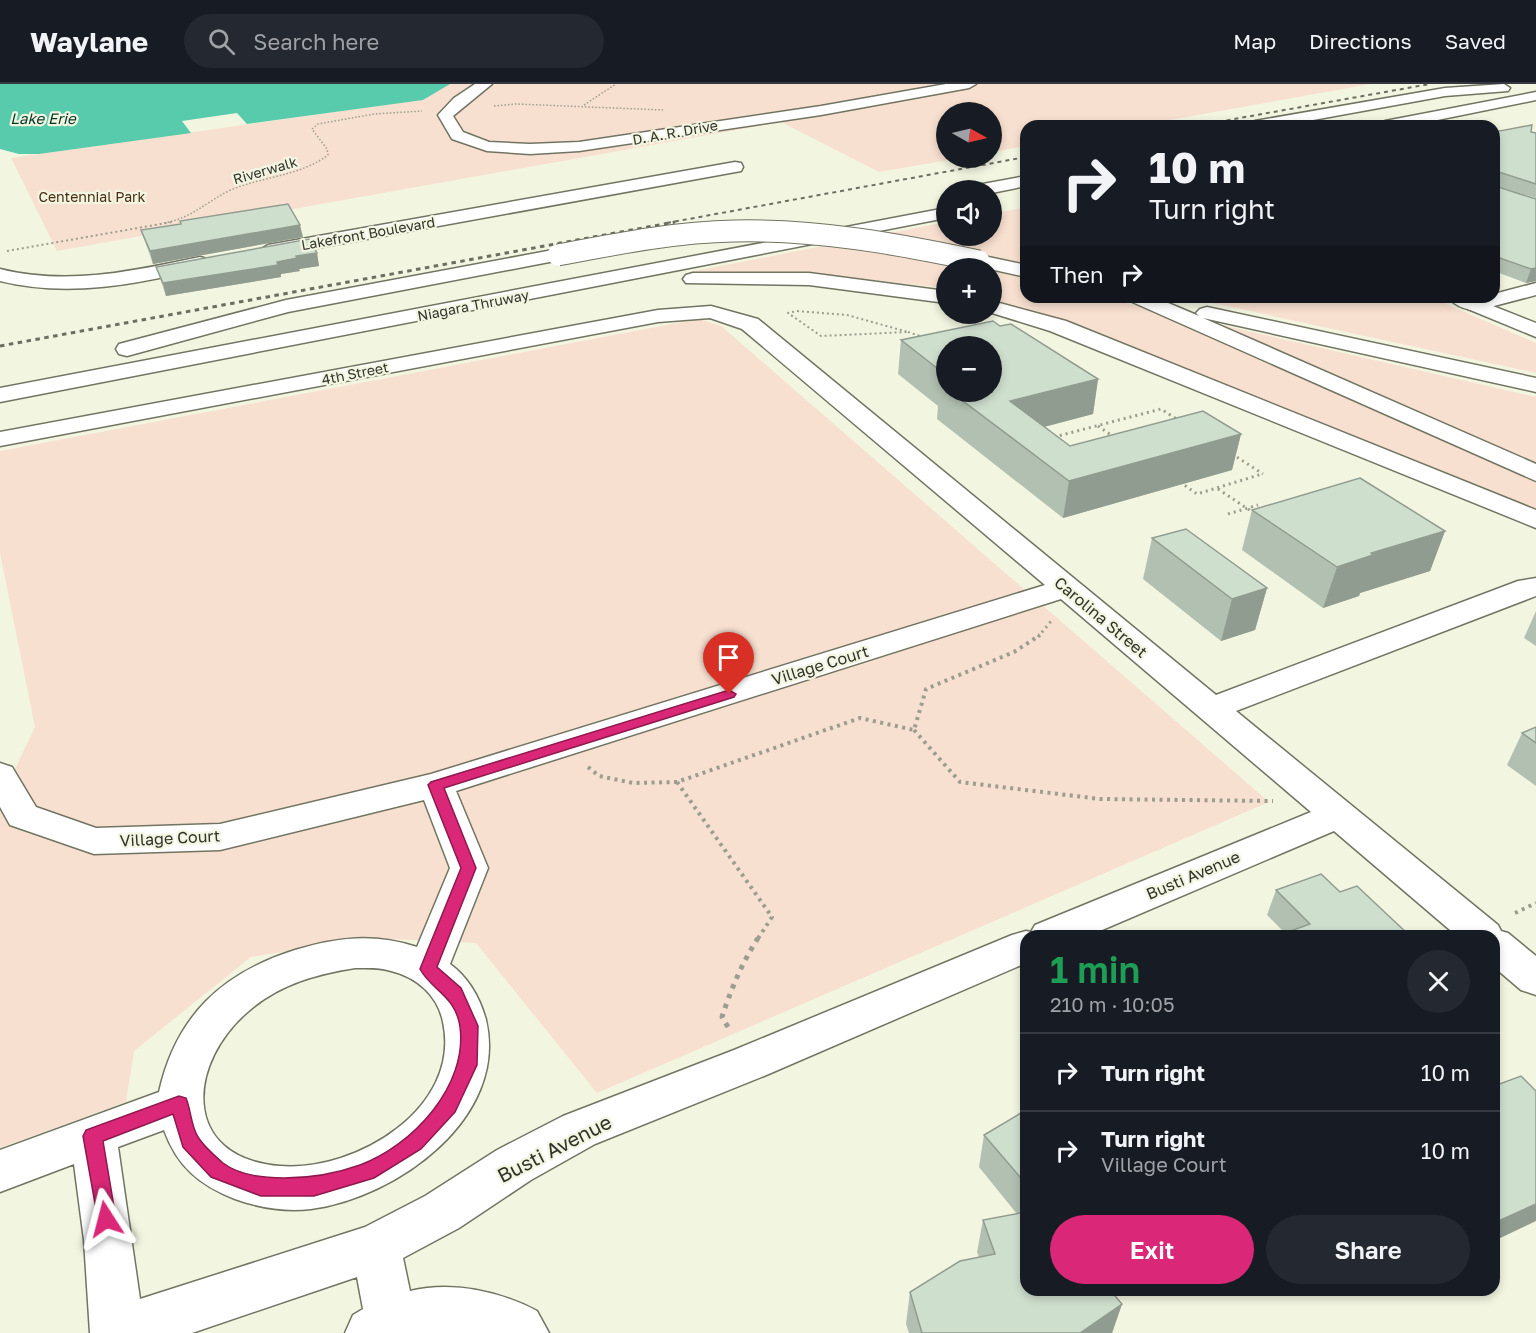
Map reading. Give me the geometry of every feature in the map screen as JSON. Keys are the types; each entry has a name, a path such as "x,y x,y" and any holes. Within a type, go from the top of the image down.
{"main road":[{"name":"D. A. R. Drive","path":"485,84 459,101 445,115 446,124 452,131 484,144 548,150 602,145 742,121 802,114 969,84"},
{"path":"1321,120 1525,84"},
{"path":"1414,120 1536,96"},
{"path":"1453,120 1478,107"},
{"name":"Lakefront Boulevard","path":"254,254 735,166"},
{"path":"1002,186 1020,183"},
{"name":"Niagara Thruway","path":"0,374 936,198"},
{"path":"1002,202 1020,198"},
{"name":"Niagara Thruway","path":"0,395 936,215"},
{"path":"127,350 257,312 664,236 760,231 858,237 1020,271"},
{"path":"0,275 30,281 82,282 220,260"},
{"path":"492,301 658,281 737,277 827,281 936,296"},
{"path":"1501,293 1536,289"},
{"path":"1152,303 1536,473"},
{"path":"1165,303 1536,385"},
{"path":"1471,303 1536,331"},
{"path":"1002,310 1067,330 1536,520"},
{"name":"4th Street","path":"0,439 658,316 711,312"},
{"name":"Carolina Street","path":"711,312 750,324 1062,599 1210,709 1477,930"},
{"path":"1210,709 1528,587 1536,587"},
{"name":"Village Court","path":"0,775 23,816 94,841 220,837 436,785 1062,599"},
{"path":"428,969 469,868 436,785"},
{"name":"Busti Avenue","path":"1063,930 1338,815"},
{"path":"1504,929 1536,979"},
{"name":"Busti Avenue","path":"117,1333 376,1247 442,1212 514,1165 579,1130 749,1063 1020,949"},
{"path":"355,952 394,956 428,969 455,993 469,1026 468,1065 448,1106 414,1143 367,1172 314,1187 261,1187 218,1170 189,1141 179,1104 185,1066 204,1030 234,999 272,975 313,958 355,952"},
{"path":"0,1171 179,1104"},
{"path":"93,1136 109,1240 117,1333"},
{"path":"376,1247 381,1328 431,1311 478,1313 523,1333"}],"path":[{"path":"582,106 616,84"},
{"path":"492,107 508,103 664,110"},
{"name":"Riverwalk","path":"0,252 182,220 233,189 298,172 322,161 328,155 327,149 312,129 318,124 374,114 420,111"},
{"path":"908,332 821,336 788,313 798,309 882,323 928,338"},
{"path":"1048,439 1161,410 1180,421"},
{"path":"1097,426 1123,443"},
{"path":"1179,481 1197,494 1263,474 1226,451"},
{"path":"1217,488 1263,519"},
{"path":"1228,514 1258,505"},
{"path":"915,730 926,689 1033,641 1049,628 1062,599"},
{"path":"580,761 599,776 633,783 677,782 860,718 915,730 960,782 1100,799 1269,802 1278,799"},
{"path":"677,782 695,804 772,917 753,943 731,985 722,1017 728,1027"},
{"path":"1504,929 1536,903"}],"green space":[{"name":"Centennial Park","path":"446,84 1371,84 1170,120 1020,120 1020,147 1002,150 1002,102 936,102 936,162 879,172 781,122 57,251 11,158 413,101"},
{"path":"1020,208 1020,263 980,256 980,258 936,258 936,287 797,272 690,272 936,224 936,246 1002,246 1002,212"},
{"path":"1002,273 1020,278 1020,303 1125,303 1536,397 1536,510 1226,385 1040,314 1002,303"},
{"path":"1213,303 1444,303 1536,343 1536,373"},
{"path":"699,319 721,326 1269,802 597,1093 476,943 369,938 251,957 134,1051 126,1102 0,1148 0,777 15,769 35,727 0,553 0,451"}],"water":[{"name":"Lake Erie","path":"0,84 450,84 423,100 247,124 237,113 182,121 191,133 39,154 19,154 0,149"}],"building":[{"path":"1532,125 1531,132 1536,133 1536,184 1500,172 1500,131"},
{"path":"1500,188 1536,199 1536,268 1531,269 1500,258"},
{"path":"288,204 300,225 150,251 141,230 181,224 180,221"},
{"path":"309,239 317,253 296,256 297,258 277,262 278,265 163,283 156,267"},
{"path":"978,324 1000,326 1011,324 1098,379 1010,401 1070,446 1203,411 1241,434 1069,481 964,402 1002,402 1002,336 936,336 936,367 901,340"},
{"path":"1360,478 1445,531 1371,553 1373,555 1337,567 1252,510"},
{"path":"1186,529 1267,588 1232,599 1152,538"},
{"path":"1536,727 1536,743 1522,733"},
{"path":"1321,874 1340,892 1357,886 1404,930 1294,930 1310,924 1276,890"},
{"path":"1521,1076 1536,1091 1536,1204 1500,1220 1500,1084"},
{"path":"1020,1114 1020,1177 984,1135"},
{"path":"1020,1213 1020,1296 1115,1296 1122,1304 1080,1333 922,1333 910,1292 960,1261 995,1254 983,1220"}],"railway":[{"path":"1229,120 1430,84"},
{"path":"667,223 1020,158"},
{"path":"0,346 675,222"}],"route":[{"path":"106,1219 93,1136 179,1104 189,1141 218,1170 261,1187 314,1187 367,1172 414,1143 448,1106 468,1065 469,1026 455,993 428,969 469,868 436,785 729,694"}]}
